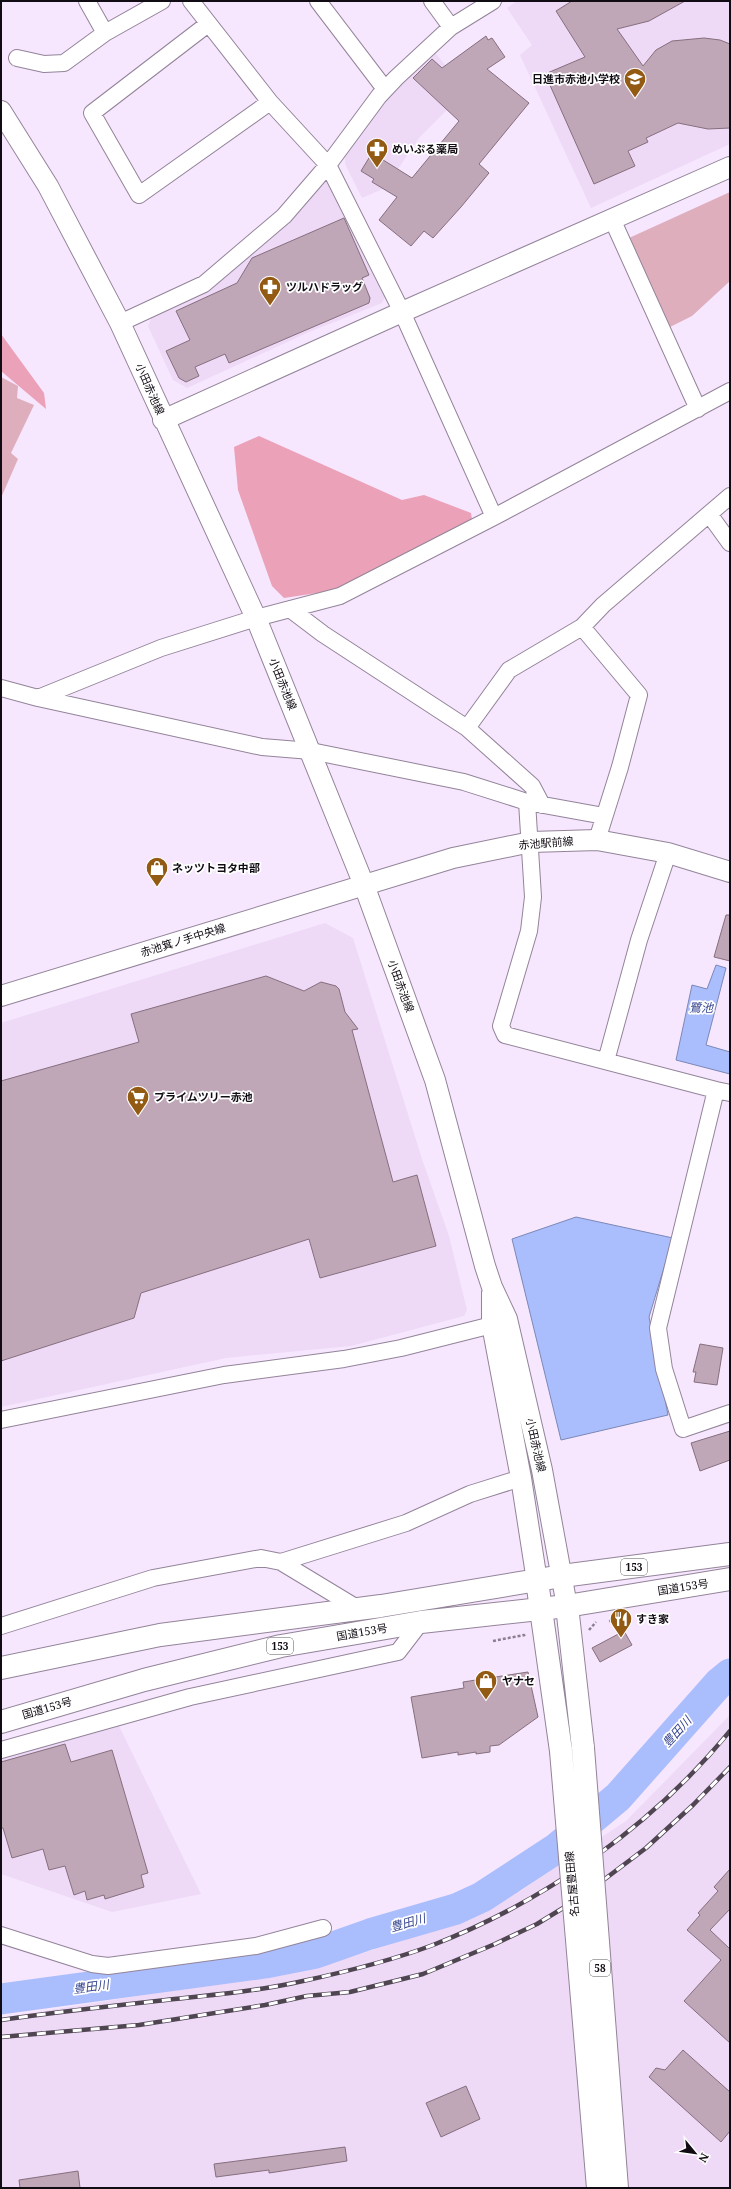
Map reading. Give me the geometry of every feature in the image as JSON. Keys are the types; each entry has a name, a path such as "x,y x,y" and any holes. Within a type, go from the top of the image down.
{"main road":[{"name":"国道153号","path":"1,1668 160,1635 357,1608 562,1576 730,1554"},
{"name":"国道153号","path":"1,1722 144,1680 281,1646 421,1622 567,1606 730,1579"},
{"name":"名古屋豊田線","path":"537,1581 561,1751 598,2188"},
{"name":"名古屋豊田線","path":"567,1606 583,1748 617,2188"}],"street":[{"path":"87,1 105,33"},
{"path":"17,58 44,64 64,63 105,33 162,1"},
{"path":"191,1 270,102 328,165 402,312 494,517"},
{"path":"318,1 385,89"},
{"path":"432,1 451,27"},
{"path":"120,323 204,284 284,216 328,165 385,89 451,27 493,1"},
{"path":"208,24 92,112 140,195 270,102"},
{"name":"小田赤池線","path":"1,111 48,186 120,323 163,420 256,618 364,885 435,1080 492,1287 507,1319 542,1470 567,1606"},
{"path":"163,420 402,312 730,167"},
{"path":"612,219 698,409"},
{"path":"38,698 161,648 256,618 340,596 494,517 730,391"},
{"path":"467,728 509,670 582,627 603,605 730,496"},
{"path":"709,514 730,543"},
{"path":"290,609 323,634 467,728 532,786 534,803 530,842 533,897 529,931 500,1026 505,1035 723,1091 658,1328 664,1369 683,1429 730,1413"},
{"path":"582,627 639,695 620,766 597,840"},
{"path":"1,688 38,698 262,746 311,751 464,782 534,803 604,816"},
{"name":"赤池駅前線","path":"364,885 453,858 530,842 597,840 668,853 730,872"},
{"path":"606,1061 639,940 668,853"},
{"name":"赤池箕ノ手中央線","path":"1,996 364,885"},
{"name":"小田赤池線","path":"492,1287 492,1325 521,1478 537,1581"},
{"path":"1,1420 224,1375 344,1360 401,1348 492,1325"},
{"path":"281,1562 406,1523 470,1494 521,1478"},
{"path":"1,1626 153,1578 261,1558 281,1562 357,1608"},
{"path":"1,1750 190,1697 398,1652 421,1622"},
{"path":"1,1935 92,1964 108,1966 256,1946 323,1928"}],"shaded area":[{"name":"日進市赤池小学校","path":"517,1 730,1 730,144 591,208 520,55 532,45 507,8"},
{"path":"433,50 466,91 419,138 385,188 362,198 345,164 345,153 386,97"},
{"path":"322,182 331,182 386,295 382,303 309,332 187,388 173,380 148,326 152,317 210,289 305,205"},
{"path":"730,192 730,281 692,316 670,327 629,238"},
{"path":"1,334 44,393 46,409 1,371"},
{"path":"1,377 18,386 17,398 34,405 11,453 18,459 1,498"},
{"path":"259,436 402,500 424,495 471,513 473,525 337,590 284,598 272,586 238,490 234,447"},
{"path":"325,923 353,938 422,1159 449,1236 467,1310 464,1316 351,1346 226,1358 1,1407 1,1023"},
{"path":"730,1715 730,2188 1,2188 1,2018 318,1967 405,1940 522,1890 626,1821"},
{"path":"118,1724 201,1894 112,1912 1,1874 1,1760"}],"water":[{"name":"鷺池","path":"716,965 726,968 706,1045 730,1052 730,1074 676,1060 692,985 707,989"},
{"path":"576,1217 673,1238 649,1317 668,1415 561,1440 512,1239"}],"building":[{"path":"572,1 685,1 649,21 617,29 643,66 656,50 672,41 704,38 720,40 730,44 730,128 708,129 678,123 646,138 648,142 628,151 635,166 594,184 545,74 585,57 556,11"},
{"path":"486,36 488,40 492,38 505,57 487,69 529,103 479,164 489,173 461,207 433,238 424,231 411,246 379,220 397,197 372,182 374,179 361,171 372,153 412,178 459,121 413,78 432,59 442,68"},
{"path":"344,218 369,275 362,278 370,298 369,303 229,363 225,354 195,367 199,376 186,382 179,378 166,351 190,340 176,311 237,283 252,258"},
{"path":"726,915 730,915 730,961 714,957"},
{"path":"266,976 304,991 321,982 336,986 339,989 345,1012 358,1029 352,1030 393,1182 417,1175 436,1246 320,1278 309,1239 141,1293 134,1318 1,1361 1,1081 139,1042 131,1014"},
{"path":"700,1344 723,1348 717,1385 694,1382 696,1372 693,1372"},
{"path":"730,1431 730,1460 700,1471 691,1443"},
{"path":"624,1631 632,1645 600,1662 592,1648"},
{"path":"528,1672 538,1717 499,1745 490,1746 490,1752 476,1754 476,1752 458,1755 458,1752 422,1758 411,1697 464,1688 463,1682"},
{"path":"65,1744 71,1762 112,1750 148,1873 141,1875 144,1887 105,1899 104,1895 87,1900 85,1891 74,1895 65,1866 49,1870 43,1849 12,1858 3,1828 1,1828 1,1762"},
{"path":"730,1869 730,1909 710,1930 730,1949 730,2043 684,2001 721,1960 687,1930 700,1915 698,1913 718,1891 714,1887"},
{"path":"683,2050 730,2092 730,2131 721,2142 649,2077 656,2068 665,2070"},
{"path":"466,2086 480,2119 441,2137 426,2103"},
{"path":"345,2147 347,2161 269,2173 269,2170 216,2177 214,2164"},
{"path":"78,2171 80,2188 20,2188 19,2180"}],"waterway":[{"name":"豊田川","path":"1,1999 265,1963 316,1953 370,1934 456,1909 482,1897 557,1848 618,1797 719,1683 730,1674"}],"railway":[{"path":"1,2020 270,1987 352,1970 402,1956 433,1945 475,1927 516,1906 556,1883 595,1857 667,1798 700,1765 730,1731"},
{"path":"1,2037 139,2025 265,2005 307,1996 350,1992 423,1974 495,1944 537,1924 581,1897 646,1848 693,1805 730,1767"}],"place":[{"name":"日進市赤池小学校","path":"635,98"},
{"name":"めいぷる薬局","path":"377,168"},
{"name":"ツルハドラッグ","path":"270,306"},
{"name":"ネッツトヨタ中部","path":"157,888"},
{"name":"プライムツリー赤池","path":"138,1116"},
{"name":"すき家","path":"621,1638"},
{"name":"ヤナセ","path":"486,1700"}]}
